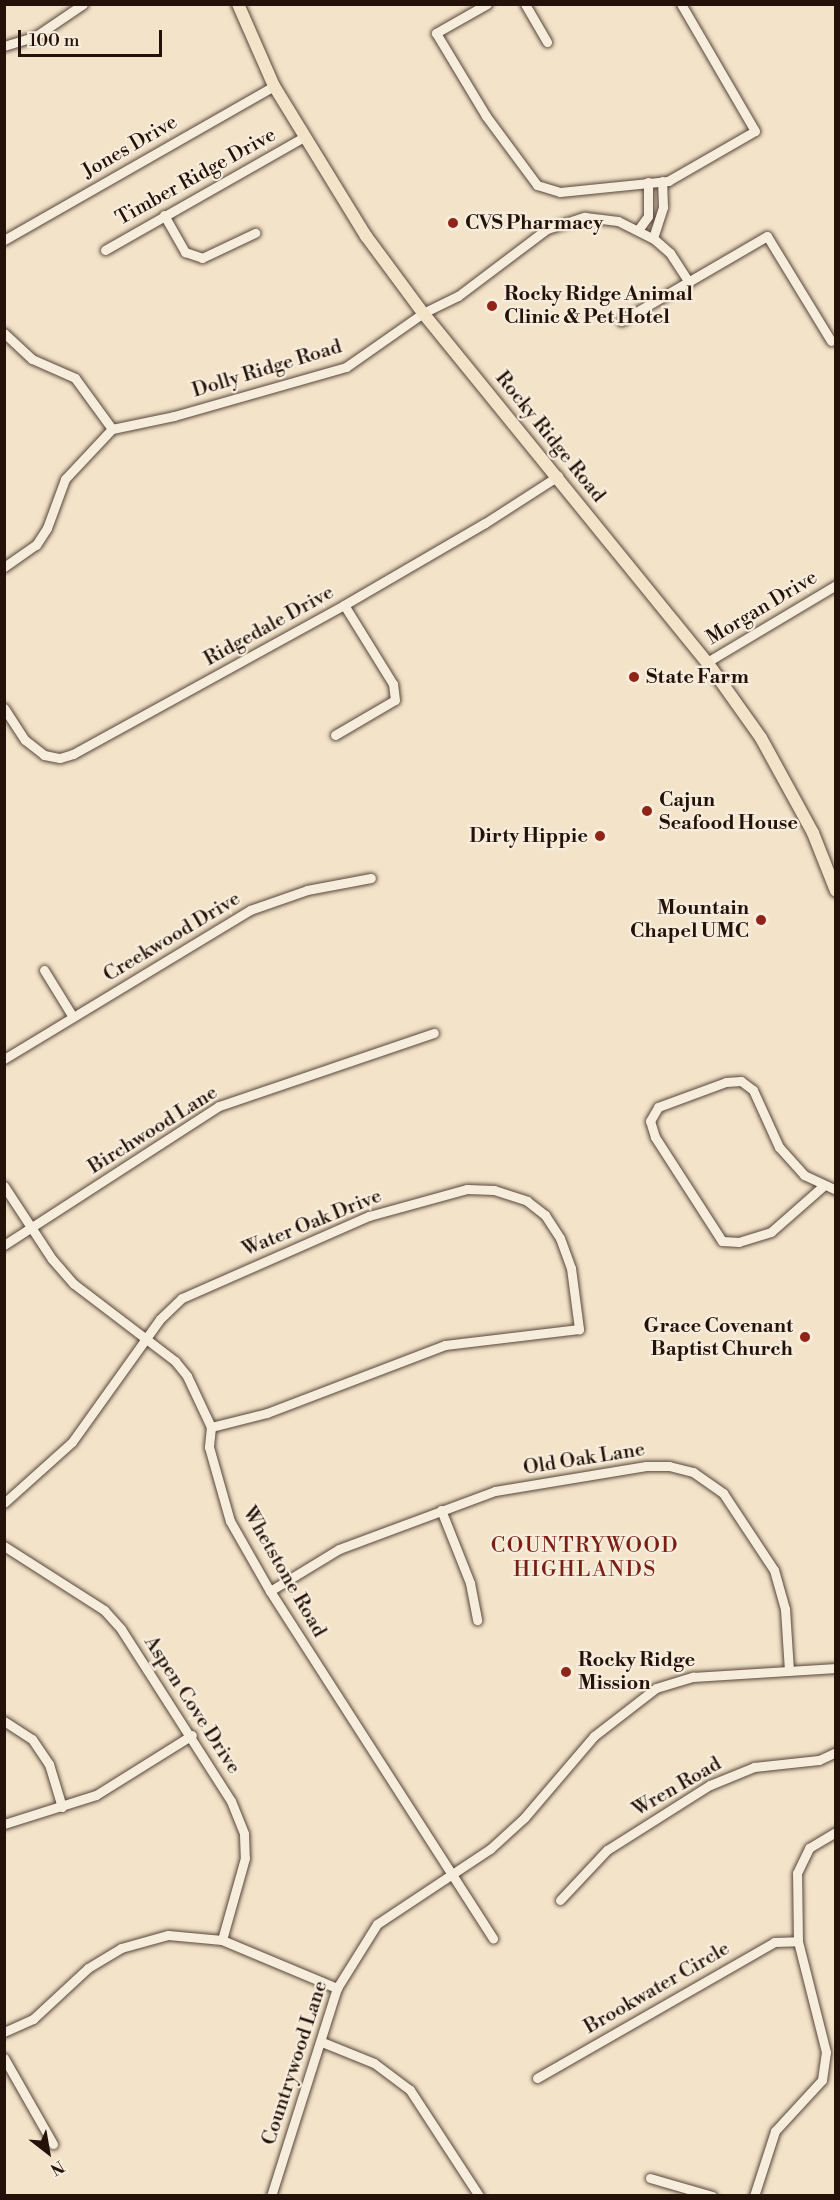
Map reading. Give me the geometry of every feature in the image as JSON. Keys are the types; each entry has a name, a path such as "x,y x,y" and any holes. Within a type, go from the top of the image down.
{"main road":[{"name":"Rocky Ridge Road","path":"238,4 274,86 366,236 423,314 558,476 707,662 761,738 813,833 836,891"}],"street":[{"path":"4,46 36,36 83,4"},
{"path":"487,4 436,33 486,116 537,185 560,192 681,177 755,131 681,4"},
{"path":"525,4 547,42"},
{"name":"Jones Drive","path":"4,240 274,86"},
{"name":"Timber Ridge Drive","path":"105,250 306,136"},
{"path":"653,238 663,207 662,181"},
{"path":"638,230 648,216 651,198 648,182"},
{"path":"164,215 185,252 202,258 255,233"},
{"name":"Dolly Ridge Road","path":"112,429 174,416 346,367 423,314 458,296 528,240 562,223 600,217 638,230 653,238 670,253 689,282"},
{"path":"621,321 768,236 831,341"},
{"path":"4,567 36,545 47,528 65,478 112,429 75,378 32,359 6,336"},
{"name":"Ridgedale Drive","path":"4,708 25,740 44,755 60,758 73,754 344,605 485,523 558,476"},
{"name":"Morgan Drive","path":"707,662 836,585"},
{"path":"335,735 396,700 393,684 344,605"},
{"name":"Creekwood Drive","path":"4,1059 250,910 307,890 371,878"},
{"path":"44,970 73,1017"},
{"name":"Birchwood Lane","path":"4,1245 219,1106 434,1033"},
{"path":"822,1187 771,1232 739,1242 722,1241 655,1137 650,1121 658,1107 726,1082 741,1081 753,1090 779,1147 804,1175 822,1187 836,1190"},
{"name":"Whetstone Road","path":"4,1186 74,1284 147,1339 188,1376 211,1427 209,1447 230,1521 270,1591 493,1939"},
{"name":"Water Oak Drive","path":"4,1503 72,1442 160,1319 182,1298 369,1216 467,1189 494,1190 526,1202 545,1215 560,1238 571,1268 579,1329 446,1345 267,1413 211,1427"},
{"name":"Old Oak Lane","path":"270,1591 339,1549 495,1491 646,1466 693,1472 723,1493 774,1570 785,1609 789,1671"},
{"path":"441,1510 470,1583 477,1620"},
{"name":"Aspen Cove Drive","path":"4,1546 104,1610 121,1629 192,1735 231,1801 244,1834 245,1858 222,1940"},
{"name":"Countrywood Lane","path":"271,2196 338,1988 377,1924 453,1874 513,1830 594,1736 656,1688 693,1677 836,1668"},
{"path":"4,1721 32,1739 49,1764 62,1807"},
{"path":"4,1824 96,1795 192,1735"},
{"name":"Wren Road","path":"560,1900 607,1850 710,1785 754,1767 819,1760 836,1752"},
{"path":"754,2196 775,2131 822,2080 826,2052 798,1941 796,1873 809,1848 836,1832"},
{"path":"4,2032 33,2019 88,1968 121,1948 168,1935 222,1940 338,1988"},
{"name":"Brookwater Circle","path":"537,2078 774,1942 798,1941"},
{"path":"322,2042 374,2063 410,2090 479,2196"},
{"path":"4,2058 54,2144"},
{"path":"650,2178 712,2196"}],"place":[{"name":"CVS Pharmacy","path":"453,223"},
{"name":"Rocky Ridge Animal Clinic & Pet Hotel","path":"492,306"},
{"name":"State Farm","path":"634,677"},
{"name":"Cajun Seafood House","path":"647,811"},
{"name":"Dirty Hippie","path":"600,836"},
{"name":"Mountain Chapel UMC","path":"761,920"},
{"name":"Grace Covenant Baptist Church","path":"805,1337"},
{"name":"Rocky Ridge Mission","path":"566,1672"}],"district":[{"name":"COUNTRYWOOD HIGHLANDS","path":"585,1558"}]}
